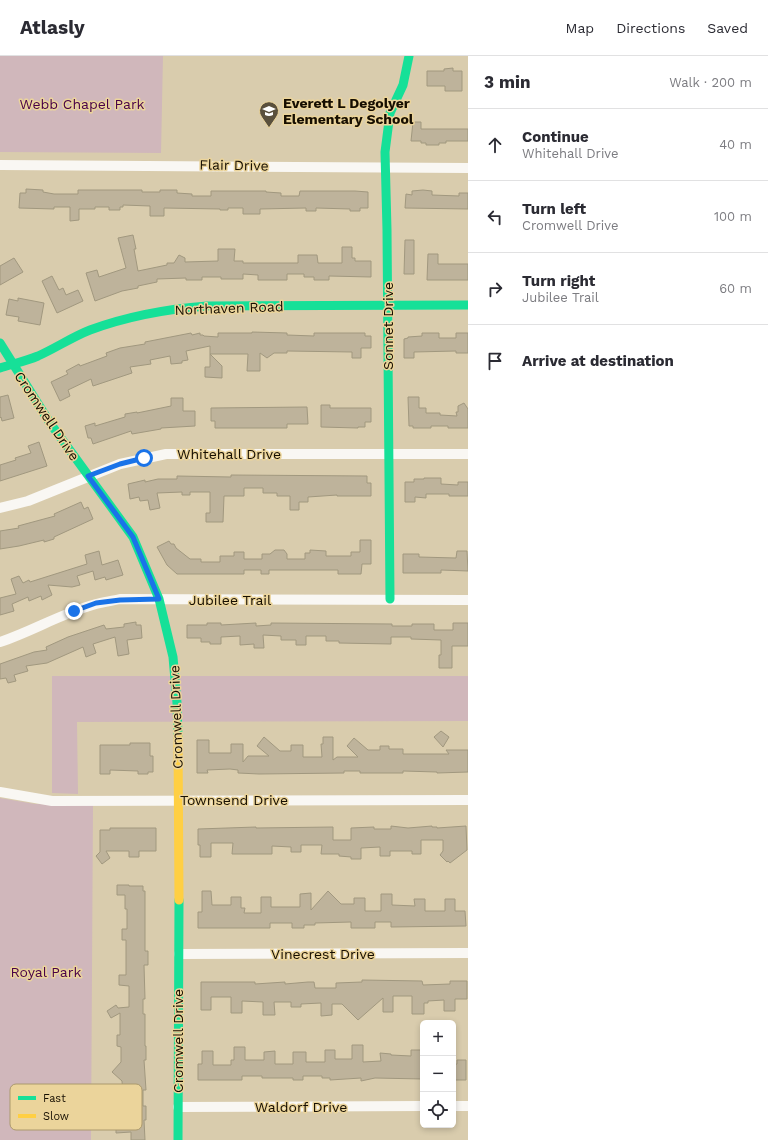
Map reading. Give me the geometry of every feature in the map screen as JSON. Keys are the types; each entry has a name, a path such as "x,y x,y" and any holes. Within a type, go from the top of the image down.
{"street":[{"name":"Sonnet Drive","path":"390,600 388,305 385,152 390,114 403,85 409,56"},
{"name":"Flair Drive","path":"0,165 385,166 468,168"},
{"name":"Northaven Road","path":"0,368 38,355 76,336 110,323 133,316 182,307 468,305"},
{"name":"Cromwell Drive","path":"0,343 12,365 50,423 133,537 159,599 173,657 175,674 179,800 178,1140"},
{"name":"Whitehall Drive","path":"0,508 28,502 120,464 166,454 468,454"},
{"name":"Jubilee Trail","path":"0,642 96,603 120,600 468,600"},
{"name":"Townsend Drive","path":"0,792 52,801 468,800"},
{"name":"Vinecrest Drive","path":"179,954 468,953"},
{"name":"Waldorf Drive","path":"178,1107 420,1106"},
{"path":"456,1106 468,1106"}],"green space":[{"name":"Webb Chapel Park","path":"0,56 163,56 161,153 0,152"},
{"path":"52,676 468,676 468,721 77,722 78,794 52,793"},
{"name":"Royal Park","path":"0,798 35,804 93,805 91,1084 10,1084 10,1130 91,1130 91,1140 0,1140"}],"building":[{"path":"453,68 453,71 462,71 462,91 445,91 445,86 427,86 427,71 444,71 444,69"},
{"path":"413,122 421,122 421,129 468,129 468,141 446,141 446,143 439,143 439,145 426,145 426,143 421,143 421,141 411,141"},
{"path":"26,189 43,190 43,192 54,194 78,194 78,190 142,190 142,192 160,192 160,190 177,190 177,193 192,194 192,196 211,196 211,191 266,191 281,193 281,196 299,196 300,191 355,191 368,192 368,208 360,208 360,211 350,211 350,209 316,208 316,211 306,211 306,208 260,209 260,214 243,214 243,208 228,208 228,210 220,210 164,208 164,216 150,216 150,206 123,205 123,207 120,207 120,210 109,210 109,207 79,209 79,220 70,221 70,207 54,207 54,209 19,208 20,193 26,193"},
{"path":"412,191 432,191 432,195 459,196 459,193 468,193 468,209 405,208 406,194 412,195"},
{"path":"133,235 138,271 167,265 167,263 174,263 179,255 185,258 185,262 218,261 218,249 235,249 234,261 243,261 243,263 298,263 298,255 317,255 318,263 342,263 342,247 352,247 352,258 355,258 355,261 371,261 371,277 329,276 329,280 314,280 314,277 304,277 304,274 287,274 287,280 258,280 258,275 243,274 243,279 202,277 202,280 186,280 186,278 157,279 157,282 138,286 138,288 122,291 95,301 86,273 97,270 99,277 126,268 118,238"},
{"path":"405,240 414,240 414,274 404,274"},
{"path":"428,254 438,254 438,264 468,264 468,280 427,280"},
{"path":"14,258 23,272 0,285 0,266"},
{"path":"52,276 59,290 63,288 66,295 78,290 83,301 57,313 42,281"},
{"path":"18,298 44,303 40,325 18,321 19,317 6,315 9,299 18,301"},
{"path":"191,333 192,335 200,333 200,335 204,336 218,337 218,333 287,333 287,335 314,336 314,333 365,333 365,336 371,336 371,348 361,348 361,358 352,358 352,352 287,351 287,353 274,353 267,358 260,353 260,371 247,371 248,354 210,354 210,346 186,351 188,360 182,361 182,363 171,364 170,356 150,360 151,364 130,367 132,373 93,386 91,379 68,390 70,396 60,401 51,382 68,374 66,371 79,364 80,366 107,356 106,353 120,348 145,344 145,342"},
{"path":"422,333 439,333 439,338 456,338 456,333 468,333 468,353 456,353 456,351 414,352 414,358 404,358 404,339 408,337 422,336"},
{"path":"210,354 222,366 222,378 205,377 205,367 210,367"},
{"path":"8,395 14,418 2,421 1,417 0,418 0,397"},
{"path":"408,397 419,397 419,408 426,408 426,413 440,413 440,415 457,416 456,412 458,412 458,406 464,403 468,409 468,428 431,426 431,428 413,428 413,426 409,426"},
{"path":"171,398 183,398 183,411 195,411 195,426 161,428 132,434 131,431 93,444 91,438 88,438 85,426 95,423 95,426 125,417 125,414 171,406"},
{"path":"321,405 330,405 330,408 371,408 371,422 365,422 365,427 358,428 321,427"},
{"path":"307,407 308,424 287,424 287,428 215,428 215,421 211,421 211,408"},
{"path":"39,442 47,466 0,481 0,465 31,453 28,446"},
{"path":"231,475 367,476 367,483 371,483 371,496 337,495 308,497 308,502 299,502 299,510 290,510 290,496 277,496 277,493 263,493 263,488 244,488 244,496 224,496 223,522 206,522 206,513 210,513 210,492 190,492 190,495 182,495 182,492 157,493 160,508 150,510 148,500 140,501 139,497 130,499 128,484 145,480 145,482 158,479 177,479 177,476 231,477"},
{"path":"441,478 441,484 458,485 458,482 468,482 468,496 426,494 426,498 415,497 415,502 405,502 405,482 414,482 414,479"},
{"path":"81,502 84,509 88,507 93,519 54,537 54,539 0,549 0,531 19,528 18,526 55,516 54,514"},
{"path":"360,540 371,540 371,564 362,564 361,574 338,574 338,570 269,570 269,574 261,574 261,570 244,570 244,574 177,574 167,565 157,547 169,541 190,559 201,559 201,562 220,562 220,556 234,556 234,552 244,552 244,559 262,559 262,554 270,554 275,550 284,550 287,554 287,559 305,559 305,553 310,553 310,550 326,551 326,556 351,556 351,552 360,552"},
{"path":"99,551 102,565 118,560 123,575 106,580 105,577 95,580 93,571 77,576 80,585 72,587 48,585 52,595 42,600 41,596 29,601 28,597 12,604 14,611 0,615 0,598 16,594 11,579 19,576 23,583 29,580 30,582 87,564 85,555"},
{"path":"457,551 467,551 468,571 441,570 441,573 403,573 403,554 419,554 419,557 456,558"},
{"path":"136,622 136,625 141,625 142,638 127,640 129,654 118,656 115,637 93,644 96,653 86,657 83,647 47,663 26,666 28,671 14,675 16,681 8,683 6,678 0,679 0,664 34,652 47,650 46,647 68,637 104,625 106,629 124,627 124,624"},
{"path":"207,623 221,623 221,625 256,623 256,626 271,625 271,623 392,624 392,626 434,624 434,630 453,630 453,623 468,623 468,646 452,646 452,668 439,668 441,640 391,637 391,644 339,643 339,641 326,641 326,636 306,636 306,645 296,645 296,640 281,640 281,636 263,635 264,648 254,648 254,644 240,645 240,636 221,637 221,644 201,642 201,638 187,638 187,625 207,625"},
{"path":"441,731 449,737 443,747 434,737"},
{"path":"264,737 280,751 291,751 291,745 303,745 303,757 322,757 321,744 323,744 323,737 333,737 333,760 337,757 358,757 347,746 354,738 368,750 380,750 380,746 389,746 389,749 403,749 403,754 449,754 446,750 468,750 468,772 437,773 403,771 403,773 360,773 360,771 344,771 344,773 259,774 238,773 238,770 230,769 207,770 208,773 197,773 197,740 209,740 209,753 231,753 231,744 243,744 243,762 248,756 269,756 257,746"},
{"path":"130,743 150,743 150,756 153,756 153,772 148,772 148,774 138,774 138,771 110,770 110,774 100,774 100,745 130,745"},
{"path":"391,826 408,828 432,826 437,828 466,826 467,850 450,863 440,855 443,851 443,840 421,840 421,854 412,854 412,851 390,851 390,856 380,856 380,847 361,848 361,859 351,859 351,857 339,856 339,854 321,854 322,845 301,845 301,852 291,852 291,847 272,846 272,854 232,854 233,843 211,843 211,857 200,857 200,845 198,845 198,829 333,827 333,840 351,840 351,828 374,827 374,829 391,829"},
{"path":"110,828 156,828 156,851 139,851 139,857 129,857 129,851 106,851 110,858 102,864 96,856 100,852 100,830 110,830"},
{"path":"117,885 143,886 143,891 145,891 145,951 148,951 148,965 144,965 145,999 143,999 146,1046 146,1060 144,1060 146,1090 143,1090 143,1106 146,1106 146,1120 144,1120 145,1140 131,1140 131,1132 116,1133 116,1130 142,1130 142,1084 122,1084 122,1081 112,1072 121,1062 121,1047 117,1046 117,1035 120,1035 120,1013 111,1018 107,1011 116,1005 118,1008 129,1007 129,986 119,985 119,975 126,975 126,940 122,940 122,929 127,929 127,909 125,909 125,895 117,895"},
{"path":"202,891 211,891 212,905 231,905 231,897 241,897 241,908 245,908 244,913 261,913 261,897 271,897 271,907 300,907 300,894 311,893 311,910 328,891 341,904 354,904 354,898 365,898 365,911 381,911 381,894 392,894 392,905 415,906 414,899 425,899 425,911 445,911 445,899 455,899 455,911 465,911 466,926 391,927 391,922 375,922 375,928 351,928 351,922 315,923 315,925 304,925 304,928 292,928 292,923 270,923 270,928 198,928 198,912 202,912"},
{"path":"362,980 422,981 423,985 450,984 450,981 467,981 467,999 455,999 455,1011 444,1011 444,1000 428,1001 428,1003 424,1003 424,1014 412,1014 412,996 393,996 393,1012 383,1012 383,998 358,1020 342,1004 332,1004 332,1015 321,1016 321,1003 301,1004 301,1007 291,1007 291,1002 274,1002 275,1015 263,1015 263,1002 242,1001 242,1013 231,1013 231,997 211,997 211,1010 201,1010 201,982 255,982 255,984 285,982 285,984 314,982 315,988 336,988 336,983 362,982"},
{"path":"352,1045 363,1045 363,1062 381,1061 380,1053 411,1056 411,1050 420,1050 420,1079 375,1078 361,1081 361,1078 330,1080 330,1078 322,1078 322,1076 303,1076 303,1080 293,1080 293,1078 262,1078 262,1076 242,1076 242,1080 198,1080 198,1064 202,1064 202,1051 213,1051 213,1065 231,1065 231,1060 234,1060 234,1047 245,1047 245,1060 264,1060 264,1052 275,1051 275,1064 293,1064 293,1052 306,1052 306,1062 325,1062 325,1050 335,1050 335,1059 352,1059"},
{"path":"457,1060 466,1060 466,1080 456,1080"}],"traffic: fast":[{"path":"390,599 385,152 390,113 403,85 409,56"},
{"path":"0,368 38,356 83,333 104,325 133,317 177,309 207,306 468,305"},
{"path":"0,343 50,423 133,537 159,599 173,657 178,737"},
{"path":"178,1140 179,900"}],"traffic: slow":[{"path":"178,737 179,900"}],"place":[{"name":"Everett L Degolyer Elementary School","path":"269,128"}],"route":[{"path":"74,611 96,603 120,600 159,599 133,537 88,476 120,464 144,458"}]}
